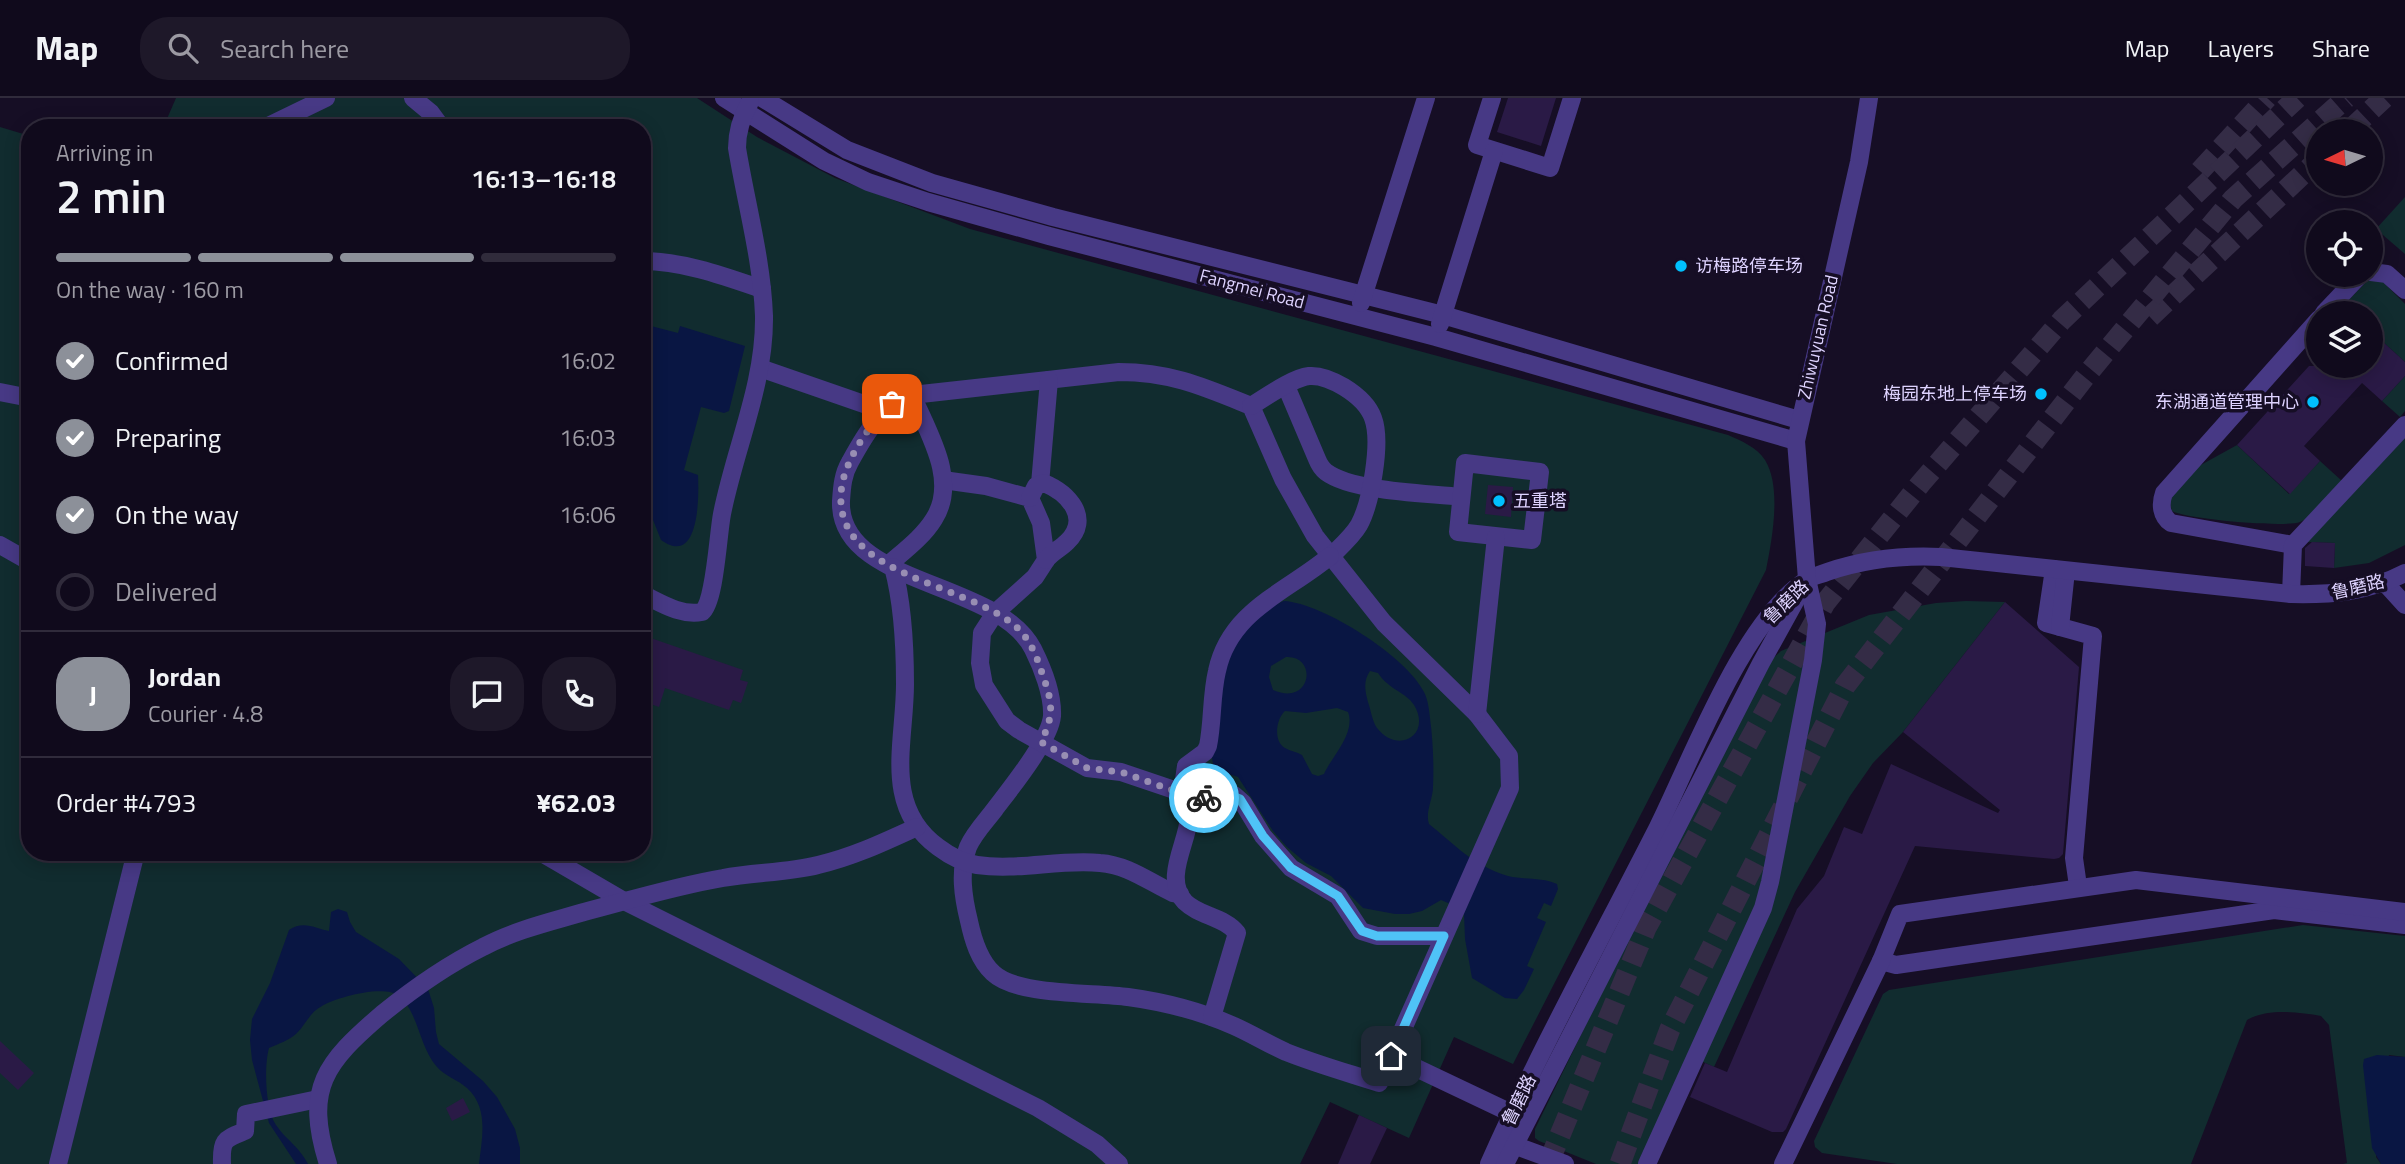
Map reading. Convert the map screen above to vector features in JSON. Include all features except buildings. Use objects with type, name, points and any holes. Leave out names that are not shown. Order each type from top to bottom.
[{"type":"street","points":[[283,119],[326,98]]},
{"type":"street","points":[[413,98],[435,119]]},
{"type":"street","name":"Fangmei Road","points":[[724,98],[749,104],[813,154],[856,176],[968,214],[1436,337],[1796,441]]},
{"type":"street","name":"Fangmei Road","points":[[762,98],[847,150],[901,172],[973,195],[1363,294],[1799,421]]},
{"type":"street","points":[[1357,316],[1426,98]]},
{"type":"street","points":[[1492,98],[1477,145],[1550,168],[1572,98]]},
{"type":"street","name":"Zhiwuyuan Road","points":[[1647,1164],[1763,908],[1813,660],[1817,624],[1807,579],[1796,441],[1859,162],[1869,98]]},
{"type":"street","points":[[651,598],[681,612],[697,613],[706,608],[710,600],[722,515],[760,368],[764,331],[762,289],[737,148],[737,136],[749,104]]},
{"type":"street","points":[[1436,337],[1494,150]]},
{"type":"street","points":[[968,214],[973,195]]},
{"type":"street","points":[[651,261],[714,273],[762,289]]},
{"type":"street","points":[[2383,274],[2405,290]]},
{"type":"street","points":[[2335,301],[2349,287]]},
{"type":"street","points":[[2293,545],[2171,523],[2163,514],[2161,499],[2306,334]]},
{"type":"street","points":[[760,368],[884,411]]},
{"type":"street","points":[[1119,372],[1149,373],[1185,380],[1251,406],[1283,479],[1308,524],[1330,556],[1403,643],[1477,714],[1510,760],[1510,788],[1379,1083],[1286,1052],[1212,1017],[1152,1000],[1034,990],[1004,981],[985,965],[978,951],[965,906],[964,862],[974,835],[1041,742],[1052,717],[1050,700],[1028,640],[1015,626],[956,593],[873,557],[845,525],[841,506],[845,472],[884,411],[892,404],[912,395],[1119,372]]},
{"type":"street","points":[[1212,1017],[1237,933],[1228,925],[1188,904],[1180,894],[1177,882],[1178,862],[1189,819],[1185,795],[1186,766],[1205,752],[1208,746],[1216,672],[1228,639],[1244,618],[1260,604],[1304,577],[1330,556],[1357,528],[1366,508],[1376,432],[1374,419],[1367,406],[1350,391],[1319,377],[1305,376],[1251,406]]},
{"type":"street","points":[[1049,380],[1035,491],[1049,550]]},
{"type":"street","points":[[1286,386],[1322,468],[1335,477],[1370,487],[1461,497]]},
{"type":"street","points":[[0,392],[21,396]]},
{"type":"street","points":[[891,566],[935,517],[942,498],[943,480],[938,458],[912,395]]},
{"type":"street","points":[[2291,594],[2293,545],[2405,425]]},
{"type":"street","points":[[1465,463],[1540,472],[1532,540],[1458,532],[1461,497],[1465,463]]},
{"type":"street","points":[[943,480],[1035,491],[1047,484],[1065,494],[1075,510],[1073,534],[1049,550],[1035,577],[995,613],[985,627],[980,645],[984,685],[1007,721],[1087,768],[1121,772],[1201,799],[1229,793],[1240,799],[1263,836],[1291,868],[1338,896],[1362,931],[1377,936],[1444,936]]},
{"type":"street","points":[[1477,714],[1496,537]]},
{"type":"street","points":[[0,545],[21,557]]},
{"type":"street","name":"鲁磨路","points":[[1489,1164],[1507,1142],[1511,1113],[1750,643],[1775,609],[1807,579],[1846,565],[1906,555],[2291,594],[2344,593],[2385,583],[2405,573]]},
{"type":"street","points":[[891,566],[898,587],[905,663],[901,776],[906,808],[917,827],[934,845],[964,862],[998,866],[1101,863],[1123,868],[1180,894]]},
{"type":"street","points":[[2060,570],[2053,625],[2093,636],[2074,858],[2078,886]]},
{"type":"street","points":[[1505,1164],[1507,1142],[1807,579]]},
{"type":"street","points":[[2385,583],[2403,602]]},
{"type":"street","points":[[328,1164],[318,1131],[318,1099],[324,1078],[336,1059],[364,1030],[432,975],[484,946],[517,932],[624,901],[719,878],[822,864],[857,854],[917,827]]},
{"type":"street","points":[[58,1164],[134,861]]},
{"type":"street","points":[[555,861],[624,901],[1027,1102],[1097,1144],[1119,1164]]},
{"type":"street","points":[[1783,1164],[1881,961],[1900,914],[2078,886],[2136,880],[2215,890],[2405,925]]},
{"type":"street","points":[[2215,890],[2217,919]]},
{"type":"street","points":[[1881,961],[1896,965],[2274,910],[2405,912]]},
{"type":"street","points":[[1391,1056],[1511,1113]]},
{"type":"street","points":[[222,1164],[222,1147],[226,1139],[245,1132],[246,1114],[318,1099]]},
{"type":"street","points":[[1507,1142],[1565,1164]]},
{"type":"green space","points":[[176,98],[697,98],[757,137],[835,178],[970,229],[1728,435],[1758,451],[1770,471],[1774,514],[1766,570],[1513,1064],[1454,1037],[1409,1138],[1330,1102],[1300,1164],[0,1164],[0,127],[21,133],[21,861],[651,861],[651,119],[167,119]]},
{"type":"green space","points":[[2405,197],[2405,254],[2383,235],[2383,221]]},
{"type":"green space","points":[[2383,282],[2405,304],[2405,362],[2383,342],[2383,301],[2348,301],[2361,287],[2383,287]]},
{"type":"green space","points":[[2405,376],[2405,411],[2400,417],[2382,401]]},
{"type":"green space","points":[[2405,438],[2405,545],[2369,563],[2334,568],[2335,543],[2306,542]]},
{"type":"green space","points":[[2237,445],[2289,494],[2320,461],[2342,481],[2306,519],[2290,524],[2235,522],[2172,511],[2169,500],[2199,466]]},
{"type":"green space","points":[[2005,602],[1903,732],[1873,763],[1850,796],[1795,892],[1714,1067],[1688,1055],[1641,1164],[1596,1164],[1535,1138],[1535,1129],[1620,955],[1772,659],[1781,651],[1869,615],[1936,603]]},
{"type":"green space","points":[[2303,925],[2405,936],[2405,1057],[2389,1055],[2376,1157],[2381,1164],[2343,1164],[2347,1163],[2329,1025],[2321,1016],[2283,1012],[2255,1016],[2247,1020],[2191,1164],[1897,1164],[1822,1153],[1815,1147],[1814,1141],[1883,994],[1889,990]]},
{"type":"water","points":[[651,326],[678,333],[680,326],[745,346],[729,411],[724,413],[701,407],[684,470],[698,475],[697,512],[690,537],[683,544],[674,546],[661,540],[651,515]]},
{"type":"water","points":[[1284,601],[1301,604],[1341,621],[1383,648],[1415,678],[1424,692],[1429,708],[1432,735],[1433,787],[1429,824],[1485,867],[1508,876],[1557,884],[1558,889],[1551,906],[1544,903],[1537,918],[1546,922],[1527,966],[1534,969],[1517,999],[1505,998],[1472,978],[1462,909],[1441,900],[1422,911],[1409,914],[1363,908],[1331,876],[1306,863],[1287,847],[1273,831],[1238,777],[1214,769],[1212,758],[1216,720],[1228,661],[1247,628],[1261,615]],"holes":[[[1286,657],[1296,659],[1303,664],[1306,671],[1303,687],[1296,692],[1273,690],[1269,677],[1271,666]],[[1370,671],[1378,673],[1414,705],[1419,725],[1410,738],[1394,740],[1377,728],[1366,694]],[[1337,708],[1348,712],[1350,720],[1342,744],[1324,774],[1318,776],[1312,774],[1302,755],[1281,745],[1277,735],[1280,719],[1285,711],[1306,713]]]},
{"type":"water","points":[[338,909],[347,912],[356,932],[399,959],[428,989],[434,1008],[439,1044],[483,1081],[497,1097],[515,1129],[520,1148],[520,1164],[479,1164],[482,1124],[479,1105],[467,1088],[440,1070],[431,1059],[406,1003],[399,996],[383,991],[360,993],[329,1002],[314,1011],[294,1035],[269,1048],[266,1076],[272,1118],[308,1164],[296,1164],[269,1123],[252,1060],[252,1019],[270,983],[289,930],[304,925],[329,931],[331,912]]},
{"type":"water","points":[[2377,1055],[2405,1057],[2405,1164],[2381,1164],[2372,1148],[2363,1065],[2364,1059]]},
{"type":"tunnel","points":[[2200,171],[2267,98]]},
{"type":"tunnel","points":[[1548,1164],[1646,928],[1825,603],[1921,483],[2062,320],[2297,98]]},
{"type":"tunnel","points":[[1620,1164],[1670,1029],[1845,686],[2084,378],[2233,199],[2346,98]]},
{"type":"tunnel","points":[[2362,119],[2384,98]]},
{"type":"tunnel","points":[[2150,317],[2306,171]]},
{"type":"way so far","points":[[892,404],[872,427],[845,472],[841,506],[845,525],[851,535],[873,557],[982,605],[1015,626],[1028,640],[1050,700],[1052,717],[1041,742],[1087,768],[1121,772],[1189,796],[1204,798]]},
{"type":"place","name":"访梅路停车场","points":[[1681,266]]},
{"type":"place","name":"梅园东地上停车场","points":[[2041,394]]},
{"type":"place","name":"东湖通道管理中心","points":[[2313,402]]},
{"type":"place","name":"五重塔","points":[[1499,501]]},
{"type":"route","points":[[1204,798],[1229,793],[1240,799],[1276,852],[1297,873],[1338,896],[1362,931],[1377,936],[1444,936],[1391,1056]]}]
